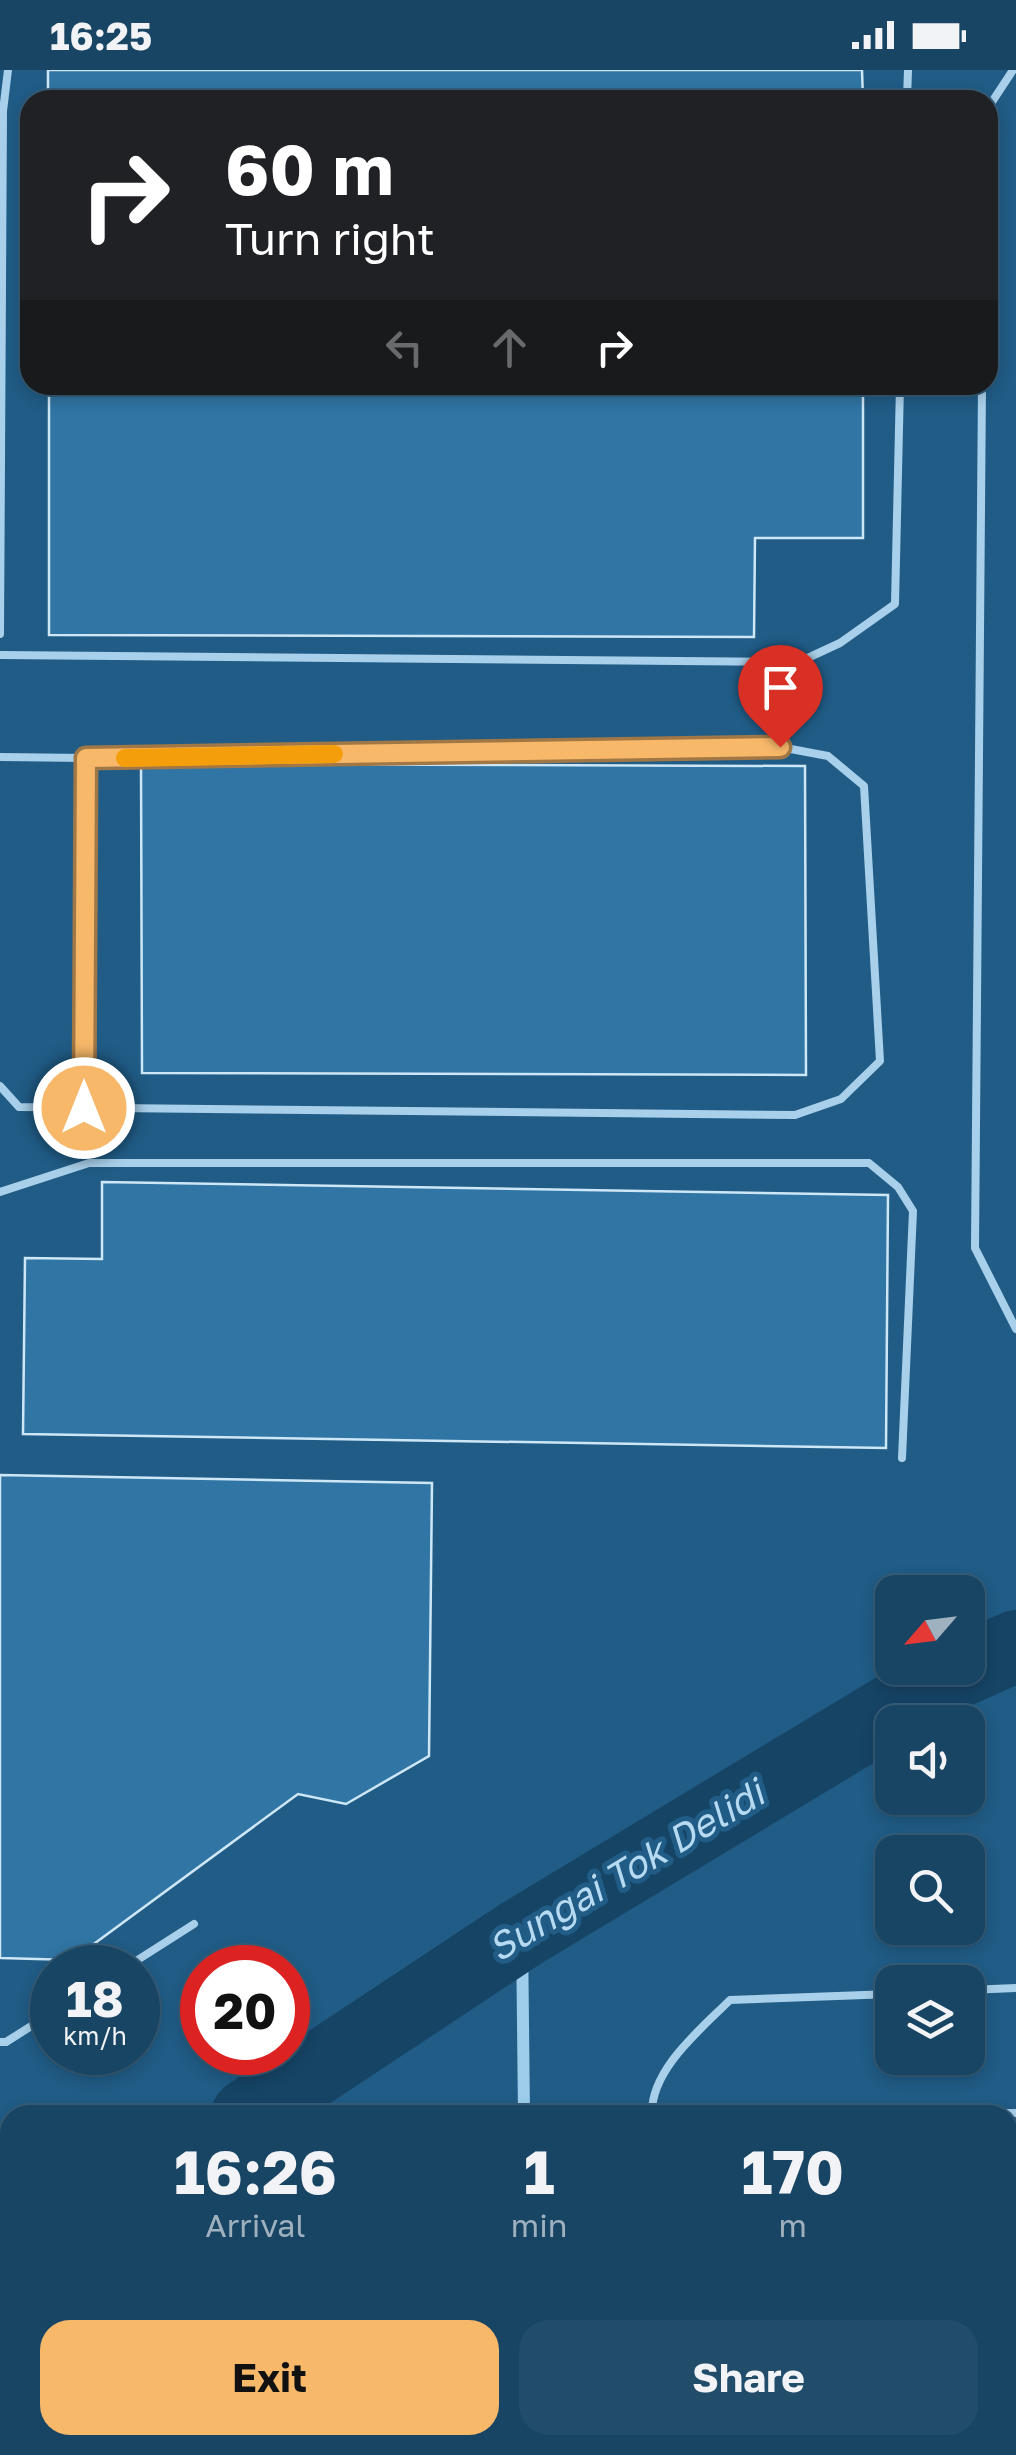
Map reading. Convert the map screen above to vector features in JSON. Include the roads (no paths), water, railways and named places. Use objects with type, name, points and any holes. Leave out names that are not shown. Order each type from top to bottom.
[{"type":"lane","points":[[0,634],[3,112],[8,70]]},
{"type":"lane","points":[[998,93],[1013,70]]},
{"type":"lane","points":[[0,654],[799,662],[840,643],[894,604],[900,395]]},
{"type":"lane","points":[[982,395],[975,1248],[1016,1328]]},
{"type":"lane","points":[[0,757],[780,747],[828,756],[864,786],[880,1062],[841,1099],[795,1114],[18,1107],[0,1086]]},
{"type":"lane","points":[[84,1108],[86,758]]},
{"type":"lane","points":[[0,1192],[89,1164],[869,1163],[898,1187],[913,1212],[902,1458]]},
{"type":"lane","points":[[160,1946],[194,1924]]},
{"type":"lane","points":[[985,1989],[1016,1988]]},
{"type":"lane","points":[[651,2105],[651,2096],[685,2045],[730,2000],[875,1995]]},
{"type":"lane","points":[[0,2042],[30,2027]]},
{"type":"waterway","name":"Sungai Tok Delidi","points":[[262,2105],[522,1933],[945,1678],[1016,1646]]},
{"type":"waterway","points":[[522,1933],[524,2105]]}]
